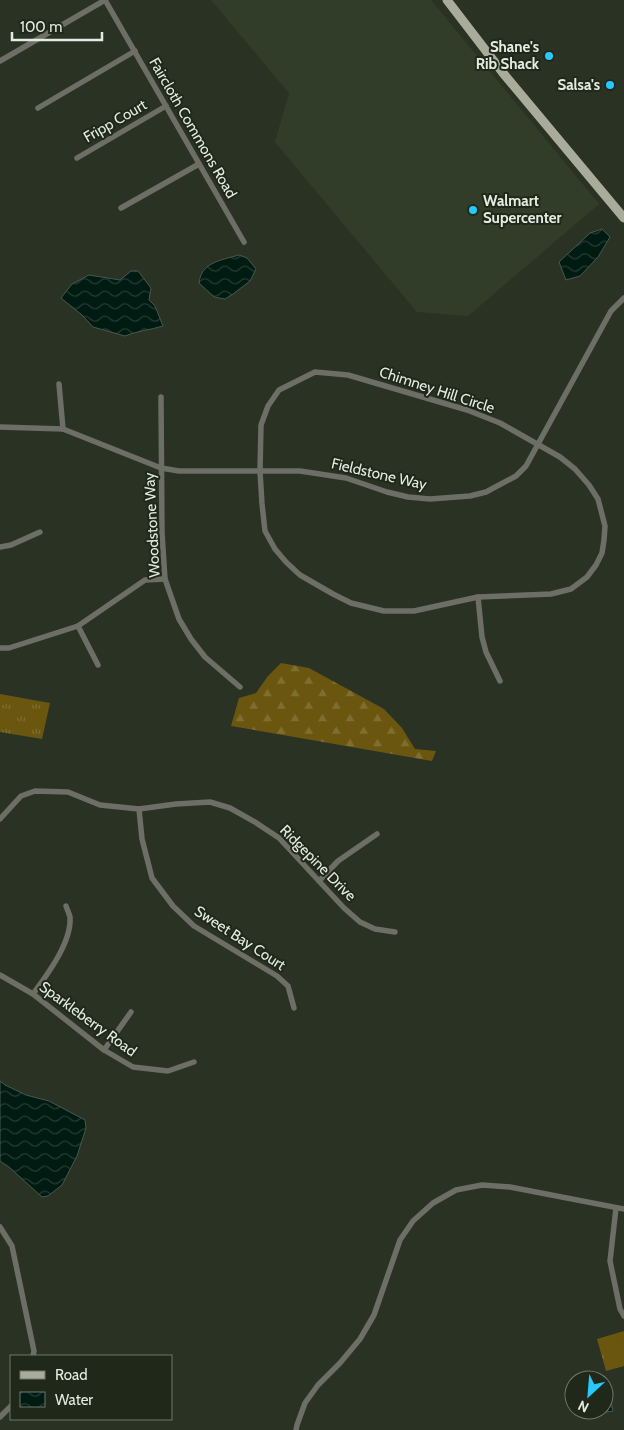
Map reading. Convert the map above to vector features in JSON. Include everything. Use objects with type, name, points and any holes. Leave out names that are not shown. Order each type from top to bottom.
[{"type":"main road","points":[[447,0],[503,73],[624,218]]},
{"type":"street","name":"Faircloth Commons Road","points":[[105,0],[244,242]]},
{"type":"street","points":[[0,61],[105,0]]},
{"type":"street","points":[[38,108],[135,51]]},
{"type":"street","name":"Fripp Court","points":[[77,158],[166,106]]},
{"type":"street","points":[[121,208],[199,164]]},
{"type":"street","name":"Fieldstone Way","points":[[0,427],[63,429],[162,468],[179,471],[300,471],[346,478],[408,497],[430,499],[470,496],[486,492],[516,476],[526,466],[611,311],[624,298]]},
{"type":"street","name":"Chimney Hill Circle","points":[[315,372],[348,375],[467,410],[500,423],[560,457],[575,469],[598,499],[605,526],[602,553],[596,566],[587,577],[571,589],[551,594],[478,597],[414,612],[384,611],[352,603],[315,584],[286,562],[275,549],[265,531],[260,471],[261,425],[268,406],[280,390],[315,372]]},
{"type":"street","points":[[59,384],[63,429]]},
{"type":"street","name":"Woodstone Way","points":[[161,397],[162,533],[165,579],[179,619],[191,639],[205,657],[240,687]]},
{"type":"street","points":[[0,546],[11,544],[40,532]]},
{"type":"street","points":[[0,648],[9,648],[78,626],[145,580],[165,579]]},
{"type":"street","points":[[478,597],[482,636],[486,652],[500,681]]},
{"type":"street","points":[[78,626],[98,665]]},
{"type":"street","name":"Ridgepine Drive","points":[[0,819],[21,796],[35,791],[68,792],[100,805],[139,809],[210,802],[230,808],[279,838],[344,908],[360,922],[375,929],[395,932]]},
{"type":"street","name":"Sweet Bay Court","points":[[139,809],[142,839],[152,878],[173,906],[194,926],[277,976],[288,986],[294,1008]]},
{"type":"street","points":[[319,881],[338,861],[377,834]]},
{"type":"street","points":[[33,994],[54,965],[67,935],[70,917],[66,906]]},
{"type":"street","name":"Sparkleberry Road","points":[[0,975],[33,994],[104,1050],[133,1067],[168,1071],[194,1062]]},
{"type":"street","points":[[104,1050],[131,1012]]},
{"type":"street","points":[[296,1430],[296,1425],[305,1403],[318,1385],[360,1339],[374,1315],[400,1240],[413,1221],[433,1203],[456,1190],[482,1184],[510,1187],[624,1209]]},
{"type":"street","points":[[616,1208],[610,1261],[620,1309],[624,1316]]},
{"type":"street","points":[[0,1227],[12,1246],[34,1351],[33,1355]]},
{"type":"street","points":[[0,1417],[10,1407]]},
{"type":"shaded area","points":[[211,0],[431,0],[599,204],[468,316],[417,312],[275,142],[289,93]]},
{"type":"green space","points":[[281,663],[309,668],[384,709],[402,728],[415,749],[436,751],[432,761],[231,726],[239,698],[256,693],[268,676]]},
{"type":"green space","points":[[0,694],[50,703],[42,739],[0,732]]},
{"type":"green space","points":[[624,1331],[624,1366],[606,1370],[597,1339]]},
{"type":"green space","points":[[624,1338],[624,1360],[621,1361],[616,1341]]},
{"type":"green space","points":[[611,1342],[616,1363],[606,1365],[601,1345]]},
{"type":"water","points":[[602,229],[610,237],[598,257],[580,276],[566,280],[559,262],[590,233]]},
{"type":"water","points":[[239,255],[247,258],[256,269],[250,281],[225,299],[214,297],[199,283],[204,270],[213,263]]},
{"type":"water","points":[[131,271],[138,271],[151,288],[149,300],[155,306],[163,326],[125,336],[93,327],[82,315],[61,298],[72,284],[89,275],[120,280]]},
{"type":"water","points":[[0,1081],[26,1095],[49,1101],[85,1120],[86,1128],[77,1156],[62,1185],[48,1196],[42,1197],[0,1161]]},
{"type":"place","name":"Shane's Rib Shack","points":[[549,56]]},
{"type":"place","name":"Salsa's","points":[[610,85]]},
{"type":"place","name":"Walmart Supercenter","points":[[473,210]]}]
